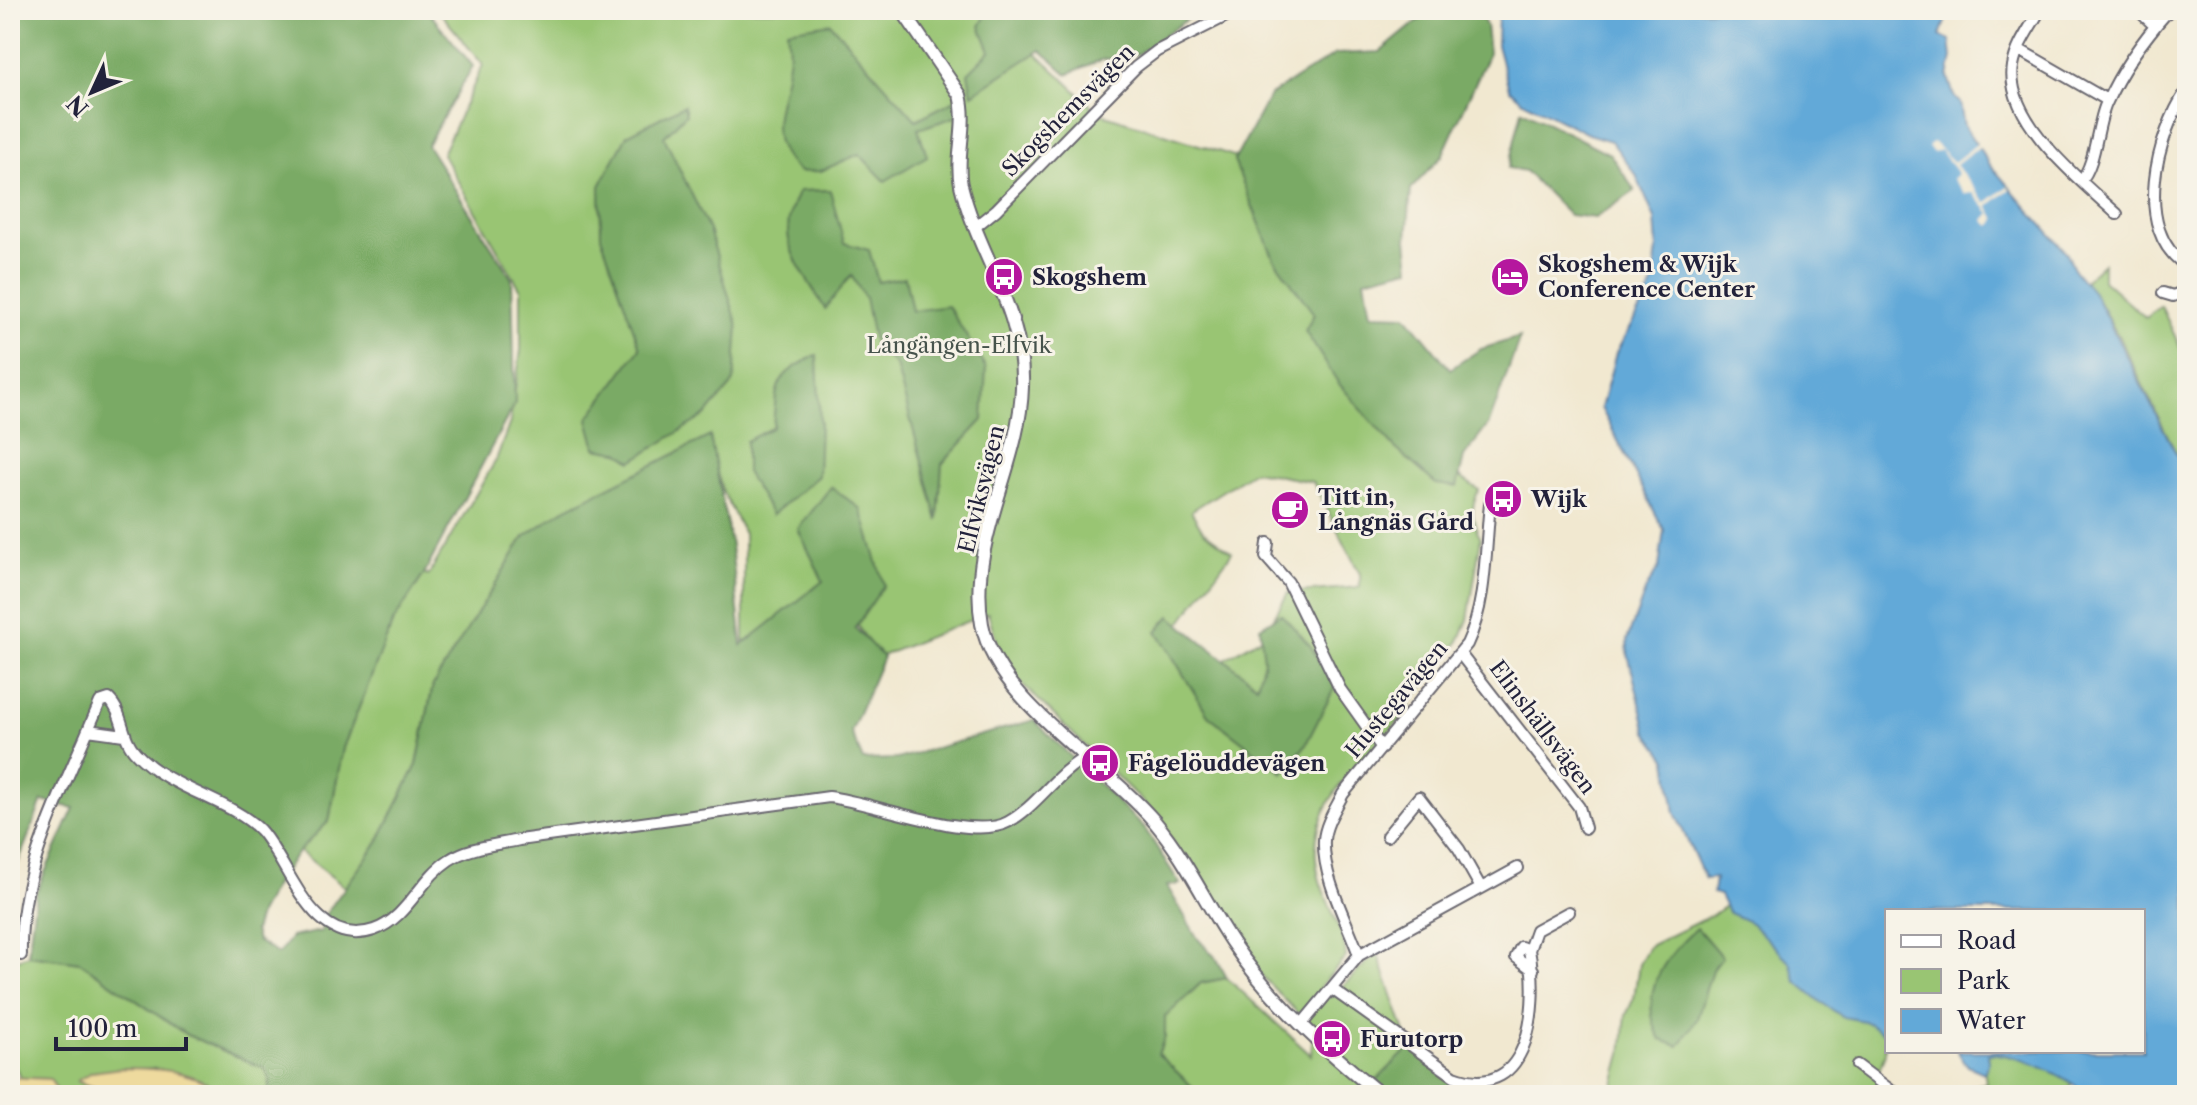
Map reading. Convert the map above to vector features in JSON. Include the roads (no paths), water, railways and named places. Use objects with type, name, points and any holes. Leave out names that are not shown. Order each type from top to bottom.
[{"type":"street","name":"Elfviksvägen","points":[[902,10],[960,95],[964,108],[960,179],[1014,323],[1022,373],[1019,420],[987,538],[982,621],[992,656],[1004,676],[1155,822],[1246,962],[1274,997],[1381,1095]]},
{"type":"street","name":"Skogshemsvägen","points":[[976,226],[996,210],[1136,67],[1157,51],[1238,10]]},
{"type":"street","points":[[2138,10],[2155,26]]},
{"type":"street","points":[[2081,180],[2088,174],[2097,126],[2107,100],[2155,26],[2169,10]]},
{"type":"street","points":[[2037,15],[2018,49],[2013,83],[2023,111],[2044,142],[2117,214]]},
{"type":"street","points":[[2018,49],[2107,100]]},
{"type":"street","points":[[2187,90],[2160,150],[2154,197],[2156,218],[2166,241],[2178,261],[2187,266]]},
{"type":"street","points":[[2163,293],[2173,296],[2187,290]]},
{"type":"street","name":"Hustegavägen","points":[[1359,955],[1327,868],[1324,840],[1343,794],[1461,655],[1474,629],[1490,504]]},
{"type":"street","points":[[1268,543],[1266,557],[1288,582],[1340,689],[1382,748]]},
{"type":"street","name":"Elinshällsvägen","points":[[1461,655],[1579,807],[1585,828]]},
{"type":"street","points":[[21,955],[25,895],[36,855],[100,702],[109,699],[119,713],[124,735],[135,753],[173,783],[255,825],[275,848],[286,876],[303,900],[333,927],[356,932],[370,932],[388,924],[448,860],[469,851],[541,836],[829,797],[857,800],[948,824],[994,827],[1011,820],[1069,767],[1088,756]]},
{"type":"street","points":[[88,730],[124,735]]},
{"type":"street","points":[[1387,836],[1419,797],[1459,849],[1481,888]]},
{"type":"street","points":[[1302,1024],[1359,955],[1518,868]]},
{"type":"street","points":[[1332,989],[1454,1076],[1472,1086],[1488,1088],[1511,1073],[1527,1044],[1532,1026],[1533,970],[1529,950],[1536,930],[1569,912]]},
{"type":"street","points":[[1857,1065],[1897,1095]]},
{"type":"water","points":[[1485,10],[1949,10],[1940,36],[1950,40],[1952,58],[1948,77],[1954,96],[1960,103],[1964,126],[1991,166],[2067,253],[2074,270],[2095,295],[2187,475],[2187,1095],[2085,1095],[2054,1073],[2025,1061],[1988,1054],[1989,1062],[1984,1073],[1968,1066],[1958,1053],[2145,1053],[2145,909],[1885,909],[1885,1036],[1864,1021],[1843,1017],[1821,1002],[1796,981],[1790,962],[1751,923],[1728,912],[1720,895],[1713,893],[1715,878],[1705,879],[1675,813],[1667,760],[1647,732],[1628,654],[1627,640],[1646,589],[1659,567],[1664,530],[1601,408],[1616,353],[1653,285],[1657,248],[1655,219],[1636,175],[1611,141],[1588,134],[1523,101],[1509,89],[1497,45],[1498,15],[1490,16]]},
{"type":"place","name":"Skogshem","points":[[1004,277]]},
{"type":"place","name":"Skogshem & Wijk Conference Center","points":[[1510,277]]},
{"type":"place","name":"Wijk","points":[[1503,499]]},
{"type":"place","name":"Titt in, Långnäs Gård","points":[[1290,510]]},
{"type":"place","name":"Fågelöuddevägen","points":[[1100,763]]},
{"type":"place","name":"Furutorp","points":[[1332,1039]]},
{"type":"park label","name":"Långängen-Elfvik","points":[[959,345]]}]
